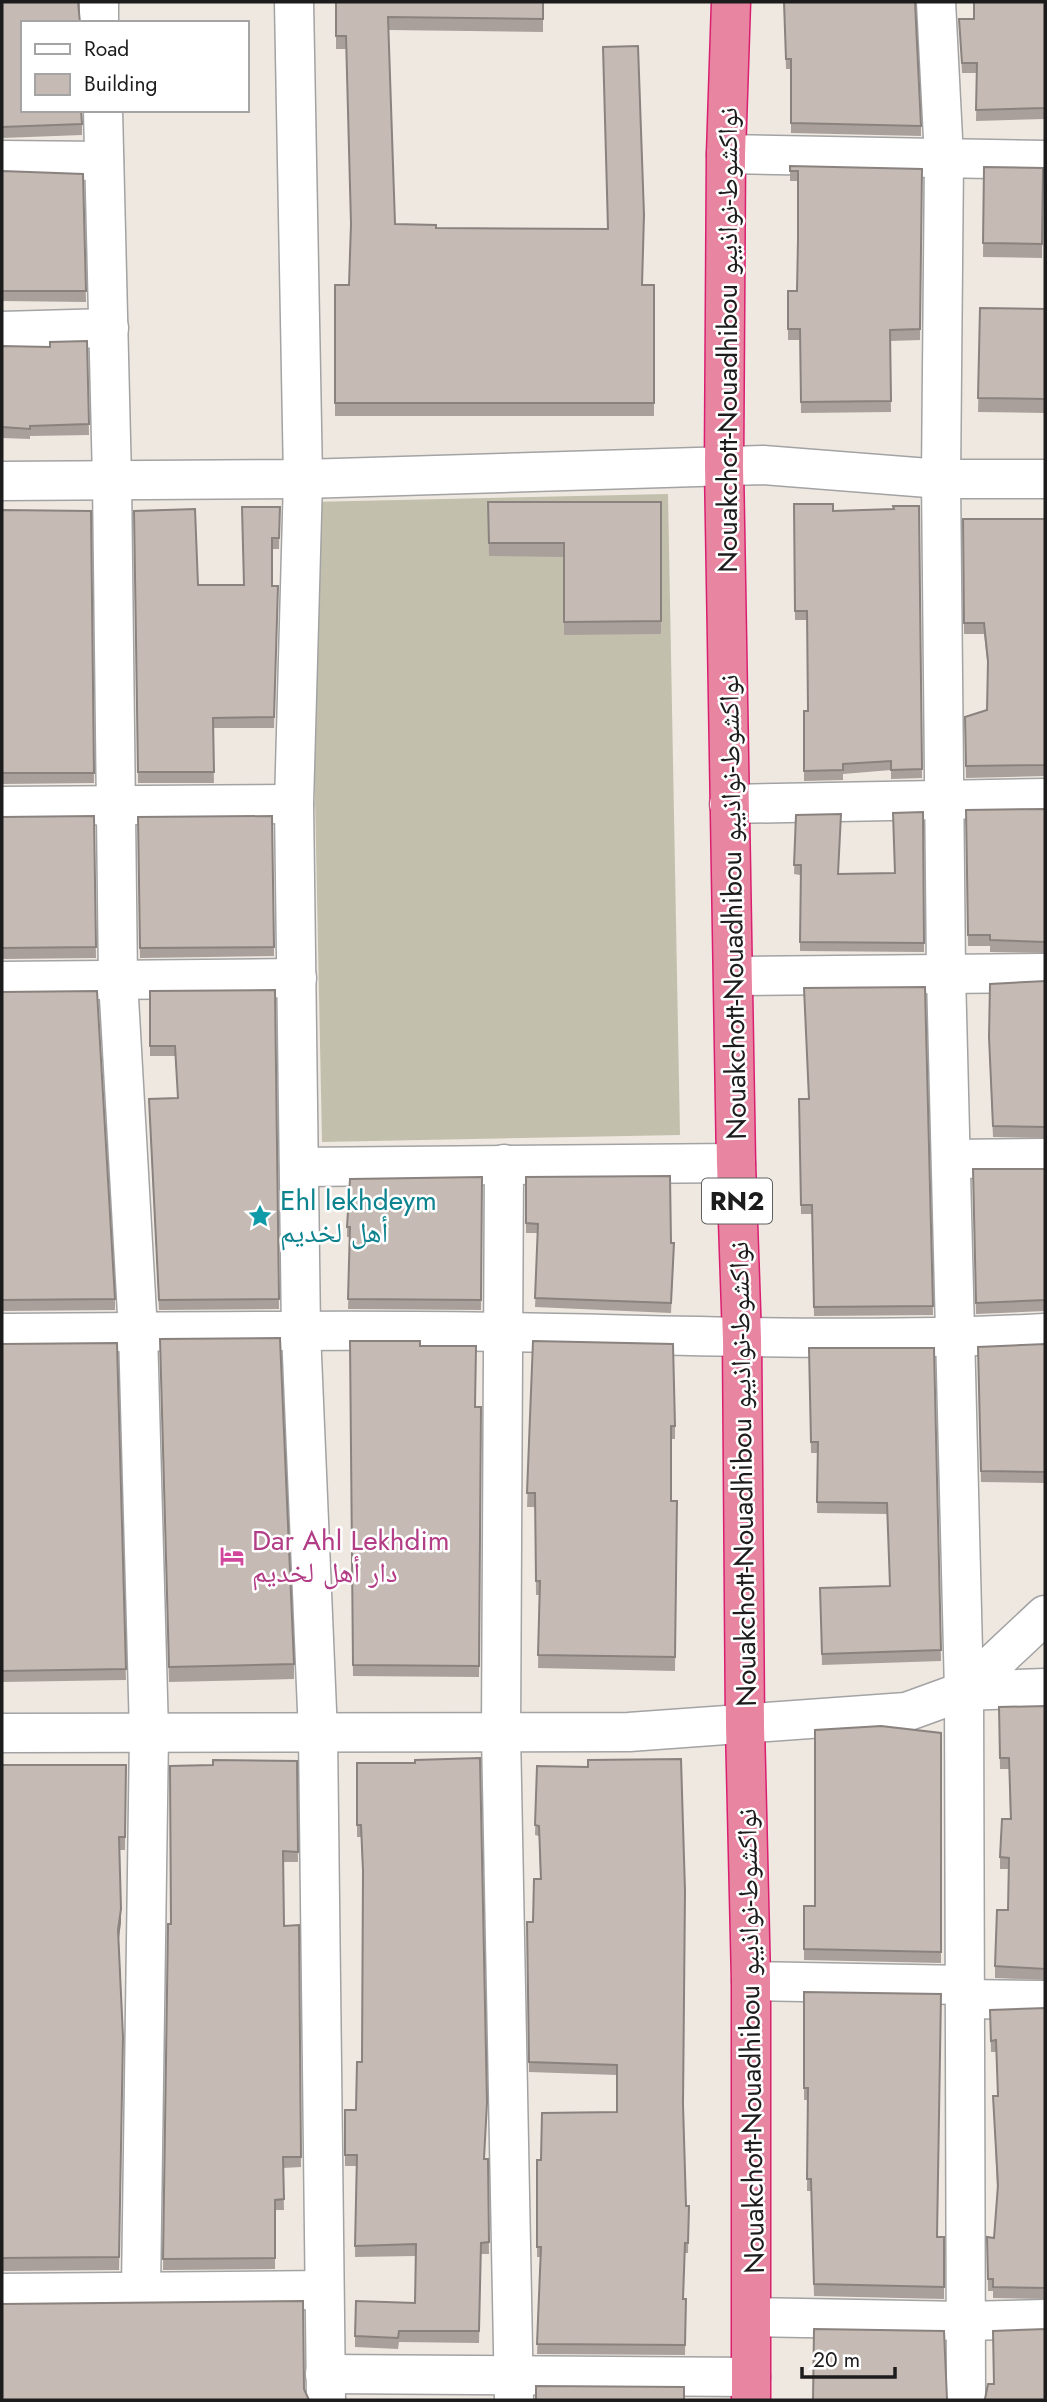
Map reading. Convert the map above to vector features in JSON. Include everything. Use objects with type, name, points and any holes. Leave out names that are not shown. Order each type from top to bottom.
[{"type":"highway","name":"Nouakchott-Nouadhibou نواكشوط-نواذيبو","points":[[731,2],[726,154],[724,466],[729,804],[735,976],[736,1163],[742,1339],[745,1726],[751,1980],[751,2389]]},
{"type":"street","points":[[99,2],[99,21]]},
{"type":"street","points":[[294,2],[303,479],[294,804],[301,1332],[318,1734],[326,2387],[751,2389]]},
{"type":"street","points":[[936,2],[944,158],[940,479],[943,801],[964,1691],[966,2400]]},
{"type":"street","points":[[103,112],[112,480],[118,979],[138,1332],[149,1733],[141,2290]]},
{"type":"street","points":[[726,154],[1045,160]]},
{"type":"street","points":[[2,160],[104,161]]},
{"type":"street","points":[[2,331],[109,328]]},
{"type":"street","points":[[2,481],[303,479],[763,465],[940,479],[1045,479]]},
{"type":"street","points":[[729,804],[1045,798]]},
{"type":"street","points":[[2,806],[294,804]]},
{"type":"street","points":[[735,976],[1045,973]]},
{"type":"street","points":[[2,981],[297,978]]},
{"type":"street","points":[[952,1159],[1045,1158]]},
{"type":"street","points":[[299,1167],[736,1163]]},
{"type":"street","points":[[504,1164],[501,1733],[514,2388]]},
{"type":"street","points":[[2,1334],[503,1332],[742,1339],[957,1338],[1045,1333]]},
{"type":"street","points":[[964,1691],[1045,1615]]},
{"type":"street","points":[[2,1733],[629,1732],[745,1726],[762,1722],[906,1712],[964,1691],[1045,1688]]},
{"type":"street","points":[[751,1980],[965,1992],[1045,2000]]},
{"type":"street","points":[[2,2293],[324,2290]]},
{"type":"street","points":[[752,2316],[964,2321],[1045,2319]]},
{"type":"shaded area","points":[[668,494],[680,1135],[322,1142],[309,502]]},
{"type":"building","points":[[2,2],[78,2],[80,21],[21,21],[21,112],[81,112],[82,124],[2,127]]},
{"type":"building","points":[[336,2],[543,2],[543,19],[388,17],[395,224],[436,225],[436,228],[608,229],[603,47],[638,46],[644,215],[642,285],[654,285],[654,403],[335,403],[335,285],[349,285],[351,224],[346,36],[336,36]]},
{"type":"building","points":[[784,2],[915,2],[921,126],[791,123],[791,59],[786,59]]},
{"type":"building","points":[[974,2],[1045,2],[1045,108],[976,110],[977,63],[962,63],[959,19],[974,19]]},
{"type":"building","points":[[790,166],[922,169],[920,329],[890,330],[891,401],[801,402],[800,329],[788,329],[788,291],[797,291],[798,240],[798,171],[790,171]]},
{"type":"building","points":[[984,167],[1043,168],[1042,244],[983,243]]},
{"type":"building","points":[[2,171],[83,174],[86,291],[2,291]]},
{"type":"building","points":[[980,308],[1045,309],[1045,399],[978,398]]},
{"type":"building","points":[[87,341],[89,424],[30,426],[30,429],[2,427],[2,346],[50,347],[50,342]]},
{"type":"building","points":[[488,502],[661,502],[661,621],[564,622],[564,543],[489,543]]},
{"type":"building","points":[[794,504],[833,504],[833,511],[919,506],[922,769],[891,770],[891,761],[843,764],[843,770],[804,771],[804,711],[808,711],[807,611],[795,611]]},
{"type":"building","points":[[242,507],[280,507],[279,538],[272,538],[272,586],[278,586],[274,717],[213,718],[214,772],[138,772],[134,511],[195,509],[198,585],[244,585]]},
{"type":"building","points":[[2,510],[91,511],[94,773],[2,773]]},
{"type":"building","points":[[963,519],[1045,519],[1045,765],[966,766],[965,717],[987,710],[988,661],[984,623],[964,623]]},
{"type":"building","points":[[1045,809],[1045,942],[990,940],[990,935],[968,935],[966,810]]},
{"type":"building","points":[[923,812],[924,943],[800,942],[801,865],[794,865],[796,815],[841,814],[838,874],[895,873],[893,813]]},
{"type":"building","points":[[94,816],[96,947],[2,948],[2,817]]},
{"type":"building","points":[[272,816],[274,947],[140,948],[138,817]]},
{"type":"building","points":[[1045,981],[1045,1127],[993,1126],[989,1037],[990,984]]},
{"type":"building","points":[[925,987],[933,1306],[814,1307],[812,1205],[801,1205],[799,1099],[809,1099],[804,988]]},
{"type":"building","points":[[275,990],[279,1299],[159,1300],[149,1099],[178,1098],[175,1046],[150,1046],[150,991]]},
{"type":"building","points":[[97,991],[115,1299],[2,1300],[2,992]]},
{"type":"building","points":[[973,1169],[1045,1169],[1045,1300],[976,1303]]},
{"type":"building","points":[[670,1176],[671,1243],[674,1243],[671,1303],[535,1298],[538,1224],[526,1223],[526,1177]]},
{"type":"building","points":[[482,1177],[481,1300],[348,1299],[350,1227],[347,1227],[350,1179]]},
{"type":"building","points":[[280,1338],[294,1664],[169,1667],[160,1339]]},
{"type":"building","points":[[350,1341],[420,1341],[420,1346],[476,1346],[475,1407],[481,1407],[479,1666],[353,1665]]},
{"type":"building","points":[[533,1341],[673,1344],[675,1426],[671,1426],[671,1501],[677,1501],[675,1657],[538,1655],[540,1581],[536,1581],[535,1493],[527,1493]]},
{"type":"building","points":[[117,1343],[126,1669],[2,1671],[2,1344]]},
{"type":"building","points":[[1045,1344],[1045,1472],[981,1471],[978,1347]]},
{"type":"building","points":[[809,1348],[934,1348],[941,1650],[822,1654],[820,1588],[890,1586],[887,1503],[817,1502],[818,1442],[811,1442]]},
{"type":"building","points":[[1045,1706],[1045,1969],[995,1966],[997,1910],[1008,1910],[1009,1858],[1000,1857],[1002,1819],[1011,1819],[1009,1758],[1000,1758],[999,1707]]},
{"type":"building","points":[[881,1726],[941,1733],[941,1952],[804,1949],[804,1906],[815,1906],[815,1730]]},
{"type":"building","points":[[480,1758],[487,2102],[484,2159],[488,2159],[489,2242],[481,2243],[479,2331],[399,2331],[398,2338],[355,2336],[356,2301],[415,2303],[416,2244],[355,2246],[357,2155],[345,2155],[345,2110],[356,2110],[357,2062],[362,2062],[363,1871],[361,1825],[357,1825],[357,1763],[415,1763],[415,1760]]},
{"type":"building","points":[[681,1759],[685,1891],[683,2104],[686,2206],[689,2206],[683,2299],[686,2299],[685,2345],[537,2344],[541,2247],[537,2247],[537,2160],[541,2160],[542,2113],[617,2112],[617,2065],[529,2062],[527,1922],[533,1922],[534,1879],[541,1879],[539,1826],[535,1825],[537,1766],[588,1767],[588,1760]]},
{"type":"building","points":[[213,1760],[297,1761],[298,1852],[283,1851],[284,1926],[299,1925],[301,2157],[283,2157],[284,2199],[275,2200],[275,2258],[163,2259],[168,1924],[171,1924],[170,1766],[213,1765]]},
{"type":"building","points":[[2,1765],[126,1765],[125,1837],[119,1837],[121,1909],[118,1930],[123,2037],[119,2257],[2,2258]]},
{"type":"building","points":[[804,1992],[941,1994],[937,2237],[944,2237],[944,2287],[814,2284],[811,2179],[807,2179],[808,2088],[804,2088]]},
{"type":"building","points":[[1045,2008],[1045,2288],[993,2287],[993,2279],[988,2279],[987,2237],[994,2238],[998,2185],[993,2096],[998,2096],[996,2040],[991,2041],[990,2010]]},
{"type":"building","points":[[303,2301],[304,2389],[309,2400],[2,2400],[2,2304]]},
{"type":"building","points":[[814,2329],[944,2331],[948,2400],[813,2400]]},
{"type":"building","points":[[1045,2329],[1045,2400],[984,2400],[988,2384],[994,2384],[993,2331]]},
{"type":"building","points":[[536,2386],[684,2387],[684,2400],[536,2400]]},
{"type":"place","name":"Ehl lekhdeym أهل لخديم","points":[[260,1216]]},
{"type":"place","name":"Dar Ahl Lekhdim دار أهل لخديم","points":[[232,1556]]}]
